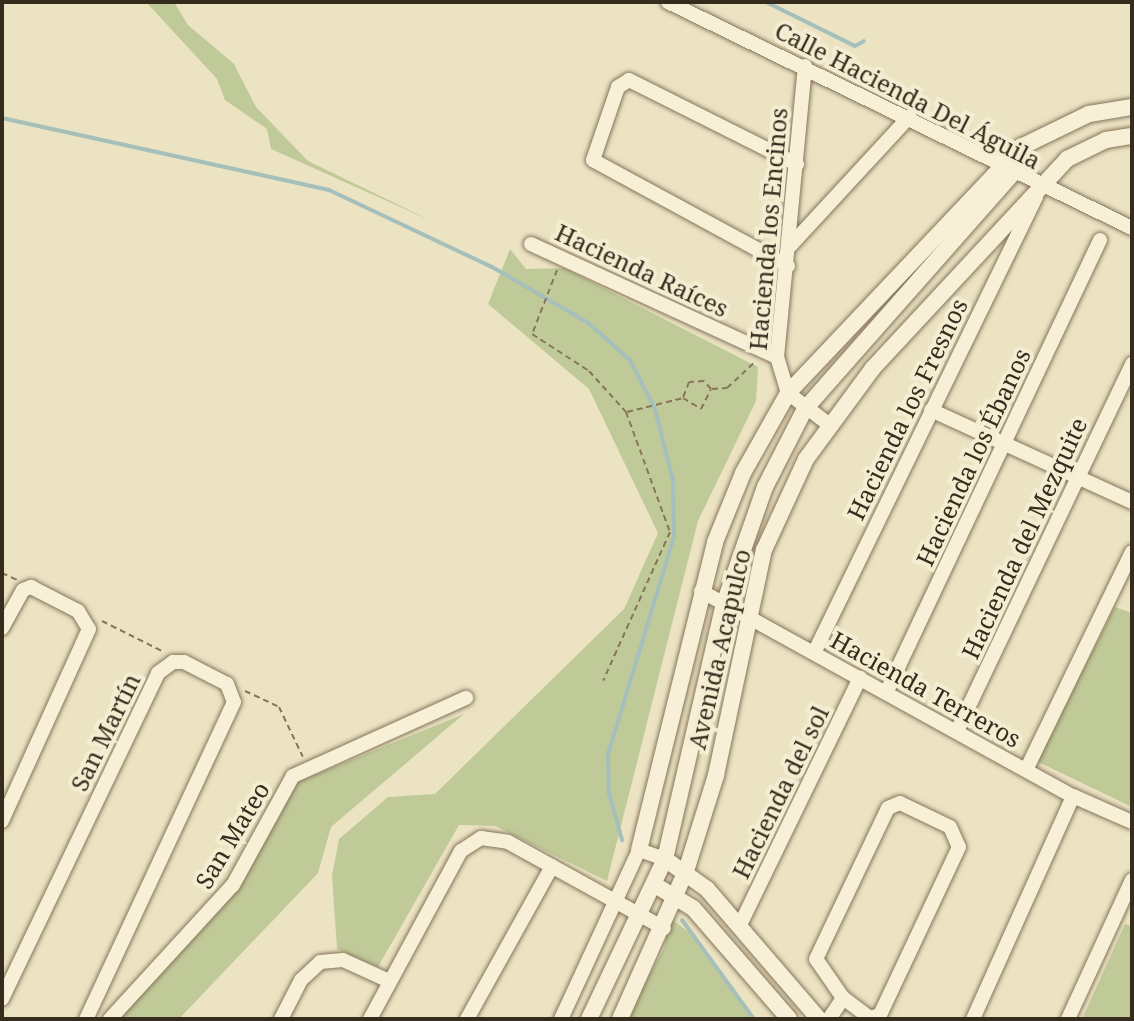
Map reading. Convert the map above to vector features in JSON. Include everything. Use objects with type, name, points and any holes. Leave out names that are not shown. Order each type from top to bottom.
[{"type":"street","name":"Calle Hacienda Del Águila","points":[[668,2],[909,117],[998,167],[1016,170],[1041,186],[1132,228]]},
{"type":"street","name":"Hacienda los Encinos","points":[[805,66],[777,357],[788,393],[827,423]]},
{"type":"street","points":[[788,266],[593,160],[618,87],[629,80],[797,164]]},
{"type":"street","name":"Avenida Acapulco","points":[[639,850],[701,591],[731,500],[788,393],[998,167],[1060,124],[1132,107]]},
{"type":"street","points":[[790,246],[909,117]]},
{"type":"street","name":"Avenida Acapulco","points":[[620,1019],[664,928],[686,871],[716,775],[746,617],[781,508],[827,423],[1041,186],[1084,148],[1132,136]]},
{"type":"street","name":"Avenida Acapulco","points":[[589,1019],[643,915],[665,859],[724,604],[765,487],[805,409],[1016,170]]},
{"type":"street","name":"Hacienda los Fresnos","points":[[814,653],[1041,186]]},
{"type":"street","name":"Hacienda los Ébanos","points":[[886,693],[1100,240]]},
{"type":"street","name":"Hacienda Raíces","points":[[531,244],[777,357]]},
{"type":"street","name":"Hacienda del Mezquite","points":[[957,731],[1132,364]]},
{"type":"street","points":[[931,410],[1076,480],[1132,502]]},
{"type":"street","points":[[1026,770],[1125,586],[1132,552]]},
{"type":"street","points":[[2,628],[23,590],[31,587],[87,618],[86,643],[2,821]]},
{"type":"street","name":"Hacienda Terreros","points":[[701,591],[1073,796],[1132,822]]},
{"type":"street","name":"San Martín","points":[[2,999],[158,673],[173,662],[227,684],[233,692]]},
{"type":"street","name":"Hacienda del sol","points":[[740,925],[860,678]]},
{"type":"street","points":[[86,1019],[229,715],[233,692]]},
{"type":"street","name":"San Mateo","points":[[110,1019],[233,885],[274,805],[307,766],[466,698]]},
{"type":"street","points":[[973,1019],[1073,796]]},
{"type":"street","points":[[908,804],[950,827],[959,847],[880,1015],[865,1017],[843,998],[817,955],[888,808],[908,804]]},
{"type":"street","points":[[370,1019],[461,851],[481,838],[508,842],[664,928]]},
{"type":"street","points":[[561,1019],[619,904],[639,850],[686,871],[740,925],[819,1019]]},
{"type":"street","points":[[467,1019],[552,866]]},
{"type":"street","points":[[630,876],[677,896],[789,1019]]},
{"type":"street","points":[[1068,1019],[1127,909],[1132,880]]},
{"type":"street","points":[[281,1019],[310,968],[343,960],[389,981]]},
{"type":"street","points":[[829,1019],[843,998]]},
{"type":"path","points":[[563,258],[539,305],[532,334],[589,371],[626,412],[670,532],[603,681]]},
{"type":"path","points":[[626,412],[683,398],[701,409],[711,389],[742,377],[763,350]]},
{"type":"path","points":[[683,398],[689,382],[704,381],[711,389]]},
{"type":"path","points":[[87,618],[162,650],[173,662]]},
{"type":"path","points":[[233,692],[246,691],[279,707],[307,766]]},
{"type":"green space","points":[[146,2],[174,2],[188,25],[234,64],[256,107],[308,161],[434,222],[271,149],[267,129],[225,100],[217,79]]},
{"type":"green space","points":[[510,249],[526,269],[564,268],[758,367],[756,401],[698,521],[607,881],[495,826],[459,825],[378,967],[337,949],[332,876],[339,839],[388,797],[435,794],[624,609],[658,533],[589,389],[488,304]]},
{"type":"green space","points":[[1115,607],[1132,613],[1132,807],[1036,761]]},
{"type":"green space","points":[[464,714],[331,827],[318,873],[179,1019],[115,1019],[237,887],[290,785]]},
{"type":"green space","points":[[670,918],[694,936],[754,1019],[626,1019],[664,948]]},
{"type":"green space","points":[[1125,924],[1132,926],[1132,1019],[1082,1019]]},
{"type":"waterway","points":[[766,2],[855,46],[864,41]]},
{"type":"waterway","points":[[2,118],[329,190],[492,267],[587,322],[630,360],[655,409],[673,480],[674,537],[608,754],[609,793],[622,840]]},
{"type":"waterway","points":[[682,920],[754,1019]]}]
